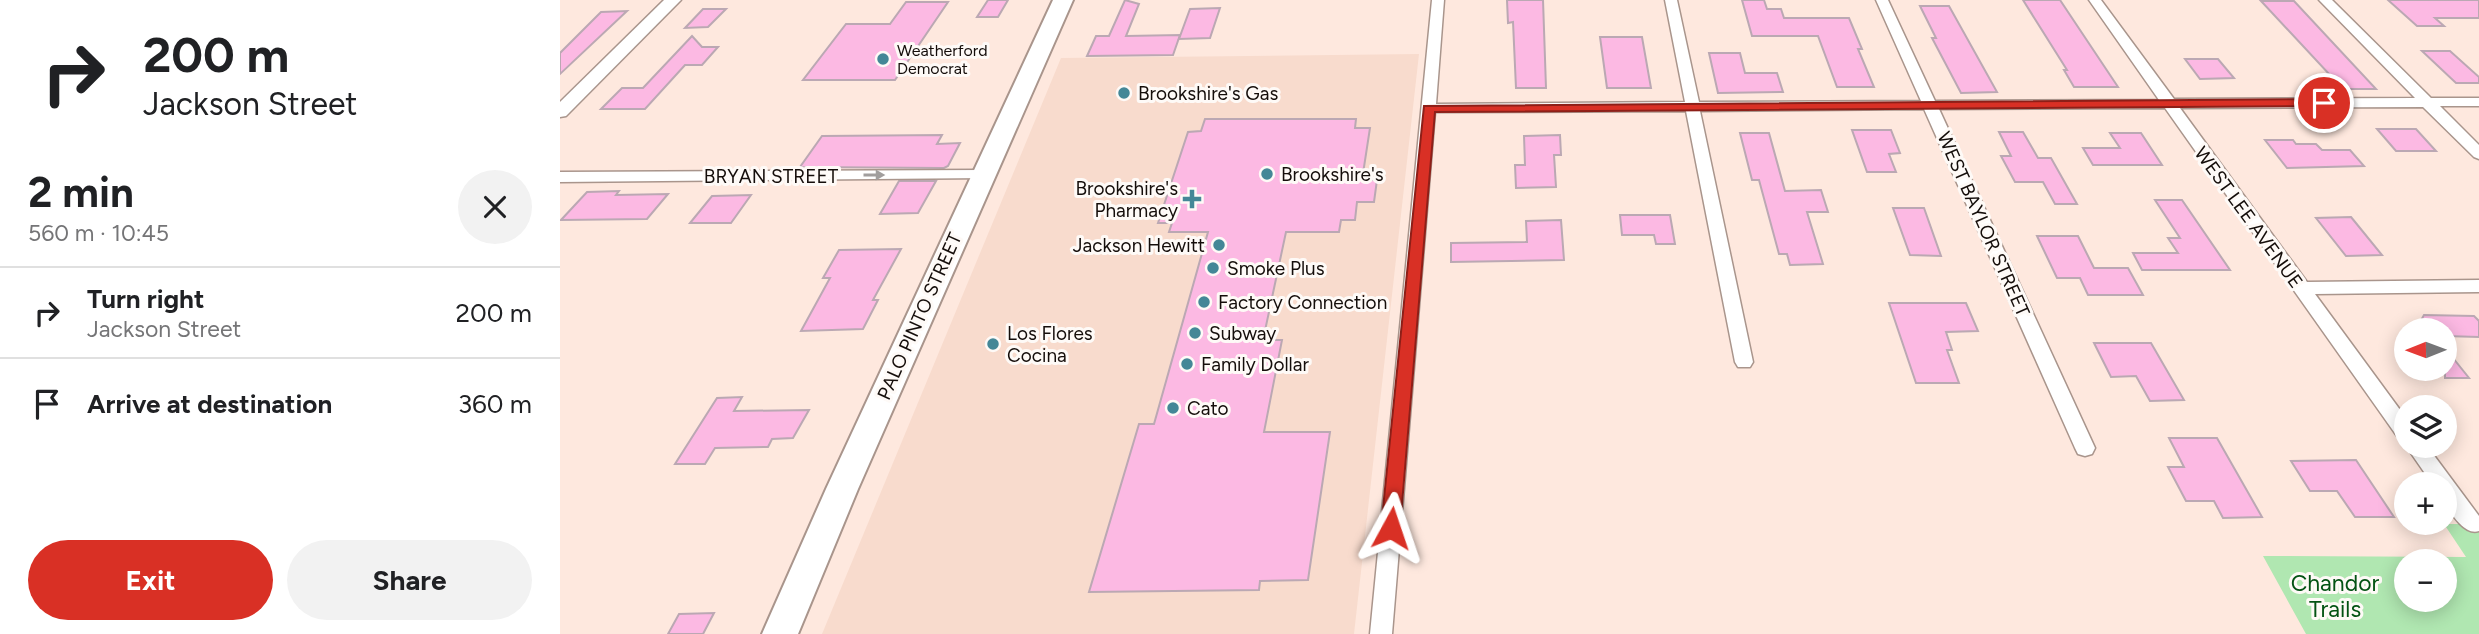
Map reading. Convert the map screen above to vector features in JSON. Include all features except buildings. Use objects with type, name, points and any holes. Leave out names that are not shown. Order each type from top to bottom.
[{"type":"main road","name":"PALO PINTO STREET","points":[[780,634],[982,175],[1063,0]]},
{"type":"street","points":[[560,112],[673,0]]},
{"type":"street","points":[[1381,634],[1438,0]]},
{"type":"street","points":[[1671,0],[1744,362]]},
{"type":"street","name":"WEST BAYLOR STREET","points":[[1882,0],[2085,447]]},
{"type":"street","name":"WEST LEE AVENUE","points":[[2095,0],[2394,417]]},
{"type":"street","points":[[2325,0],[2479,154]]},
{"type":"street","points":[[1429,108],[2479,102]]},
{"type":"street","name":"BRYAN STREET","points":[[560,177],[982,175]]},
{"type":"street","points":[[2300,288],[2479,286]]},
{"type":"street","points":[[2457,502],[2473,524]]},
{"type":"shaded area","points":[[1419,54],[1354,634],[822,634],[1061,58]]},
{"type":"green space","name":"Chandor Trails","points":[[2457,524],[2479,524],[2479,634],[2306,634],[2263,556],[2394,557],[2394,612],[2457,612],[2457,557],[2466,557],[2451,535],[2457,535]]},
{"type":"place","name":"Weatherford Democrat","points":[[883,59]]},
{"type":"place","name":"Brookshire's Gas","points":[[1124,93]]},
{"type":"place","name":"Brookshire's","points":[[1267,174]]},
{"type":"place","name":"Brookshire's Pharmacy","points":[[1192,199]]},
{"type":"place","name":"Jackson Hewitt","points":[[1219,245]]},
{"type":"place","name":"Smoke Plus","points":[[1213,268]]},
{"type":"place","name":"Factory Connection","points":[[1204,302]]},
{"type":"place","name":"Subway","points":[[1195,333]]},
{"type":"place","name":"Los Flores Cocina","points":[[993,344]]},
{"type":"place","name":"Family Dollar","points":[[1187,364]]},
{"type":"place","name":"Cato","points":[[1173,408]]},
{"type":"route","points":[[1391,528],[1429,108],[2324,103]]}]
